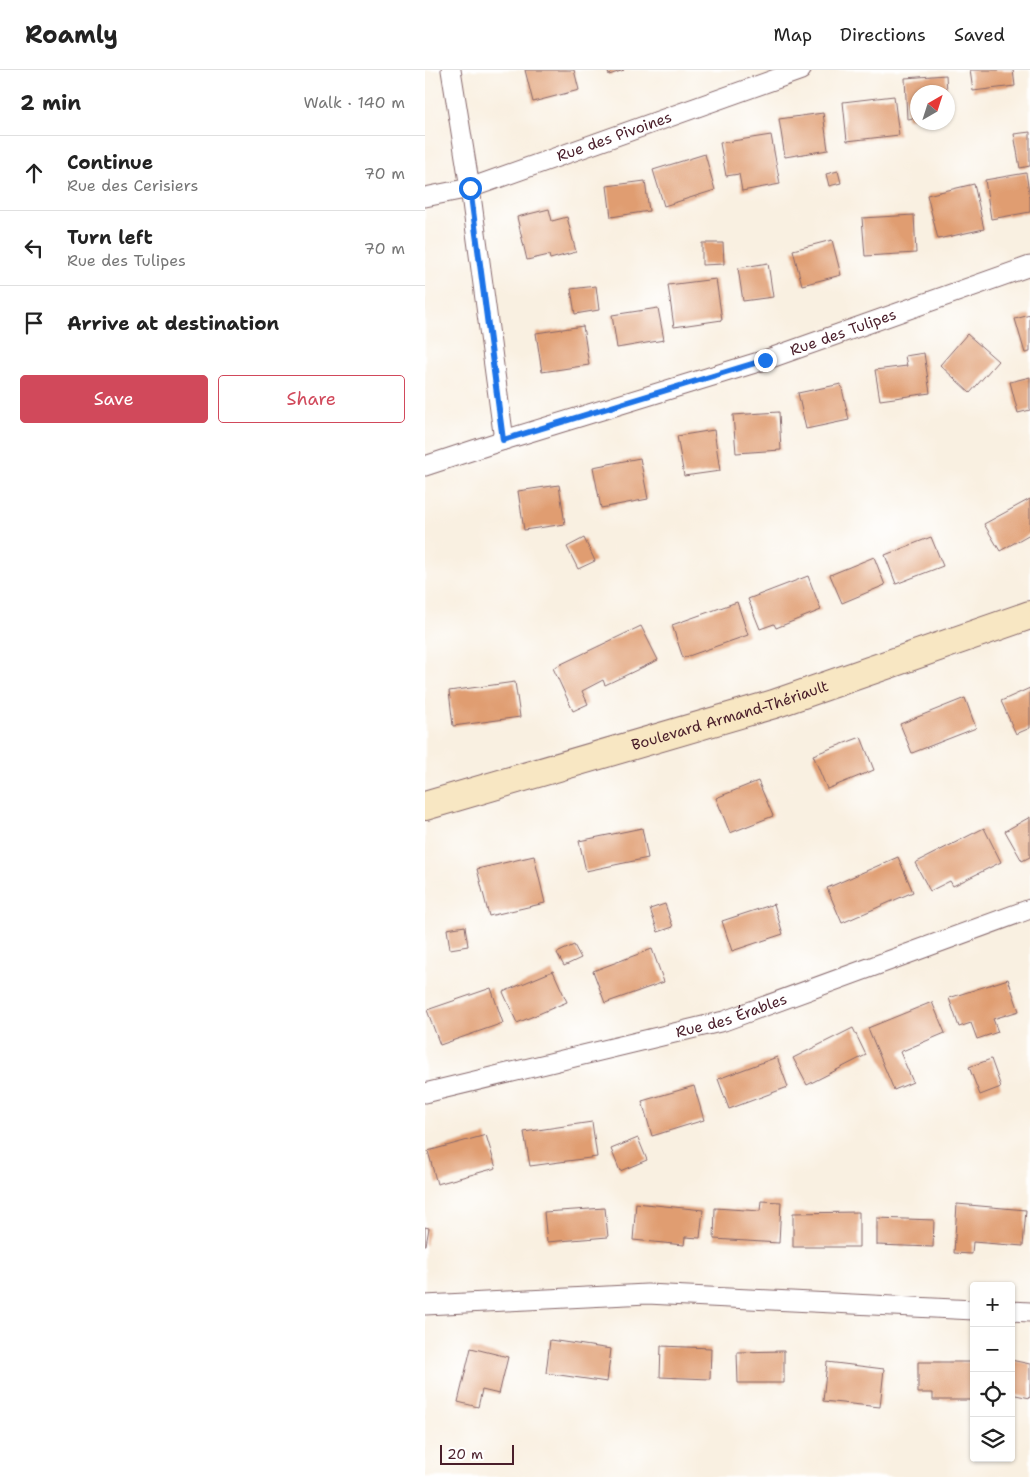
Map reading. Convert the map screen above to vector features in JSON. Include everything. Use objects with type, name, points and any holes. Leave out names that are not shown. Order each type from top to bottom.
[{"type":"street","points":[[451,70],[470,188],[503,440]]},
{"type":"street","name":"Rue des Pivoines","points":[[425,197],[470,188],[801,70]]},
{"type":"street","name":"Rue des Tulipes","points":[[425,466],[503,440],[765,360],[1030,266]]},
{"type":"street","name":"Boulevard Armand-Thériault","points":[[425,806],[774,704],[1030,615]]},
{"type":"street","name":"Rue des Érables","points":[[425,1093],[724,1021],[1030,909]]},
{"type":"street","points":[[425,1305],[647,1294],[970,1310]]},
{"type":"street","points":[[1015,1312],[1030,1312]]},
{"type":"building","points":[[525,70],[574,70],[579,90],[533,102]]},
{"type":"building","points":[[607,70],[624,70],[609,75]]},
{"type":"building","points":[[970,70],[1013,70],[1015,86],[973,91]]},
{"type":"building","points":[[946,75],[947,85],[910,85],[910,119],[907,119],[905,78]]},
{"type":"building","points":[[894,96],[899,135],[847,141],[843,102]]},
{"type":"building","points":[[823,113],[828,150],[785,157],[779,119]]},
{"type":"building","points":[[1030,132],[1030,166],[1020,168],[1014,134]]},
{"type":"building","points":[[771,135],[780,184],[742,191],[739,174],[726,176],[720,143]]},
{"type":"building","points":[[705,154],[715,190],[664,206],[653,170]]},
{"type":"building","points":[[838,171],[841,183],[829,186],[826,174]]},
{"type":"building","points":[[1026,173],[1030,197],[1030,212],[991,219],[985,180]]},
{"type":"building","points":[[645,181],[649,211],[611,217],[607,186]]},
{"type":"building","points":[[974,184],[984,229],[938,239],[927,195]]},
{"type":"building","points":[[549,209],[552,221],[567,217],[576,252],[550,259],[549,255],[527,260],[517,217]]},
{"type":"building","points":[[914,215],[916,253],[865,256],[862,218]]},
{"type":"building","points":[[832,240],[841,275],[802,285],[793,250]]},
{"type":"building","points":[[702,243],[723,243],[724,264],[702,265]]},
{"type":"building","points":[[768,263],[773,297],[743,301],[738,268]]},
{"type":"building","points":[[716,279],[722,320],[674,327],[668,285]]},
{"type":"building","points":[[596,286],[599,310],[575,314],[571,289]]},
{"type":"building","points":[[658,308],[664,340],[617,348],[612,315]]},
{"type":"building","points":[[1030,315],[1030,352],[1025,353],[1015,319]]},
{"type":"building","points":[[583,326],[589,365],[542,372],[536,333]]},
{"type":"building","points":[[967,334],[998,361],[970,393],[940,365]]},
{"type":"building","points":[[924,353],[930,393],[880,400],[875,370],[907,366],[905,356]]},
{"type":"building","points":[[1030,377],[1030,410],[1018,413],[1010,382]]},
{"type":"building","points":[[841,384],[849,420],[806,429],[798,393]]},
{"type":"building","points":[[779,412],[781,450],[736,453],[733,415]]},
{"type":"building","points":[[714,430],[720,471],[684,476],[677,436]]},
{"type":"building","points":[[640,458],[648,499],[601,508],[593,467]]},
{"type":"building","points":[[559,485],[565,524],[524,530],[518,491]]},
{"type":"building","points":[[1030,499],[1030,534],[1000,551],[984,524]]},
{"type":"building","points":[[931,537],[943,566],[896,584],[885,555]]},
{"type":"building","points":[[584,538],[595,561],[578,569],[567,547]]},
{"type":"building","points":[[874,557],[885,585],[842,603],[830,575]]},
{"type":"building","points":[[808,576],[821,610],[776,628],[774,624],[760,629],[748,599]]},
{"type":"building","points":[[737,602],[748,635],[683,658],[672,625]]},
{"type":"building","points":[[641,626],[658,660],[605,685],[603,680],[582,691],[588,704],[573,711],[553,668]]},
{"type":"building","points":[[515,682],[520,717],[453,726],[449,691]]},
{"type":"building","points":[[1030,688],[1030,728],[1016,734],[1001,701]]},
{"type":"building","points":[[965,698],[976,728],[912,753],[900,724]]},
{"type":"building","points":[[861,737],[874,770],[827,789],[813,755]]},
{"type":"building","points":[[758,781],[773,816],[730,833],[716,798]]},
{"type":"building","points":[[1030,817],[1030,857],[1022,861],[1005,831]]},
{"type":"building","points":[[642,828],[648,858],[586,871],[579,841]]},
{"type":"building","points":[[984,828],[1001,862],[953,886],[950,881],[930,891],[915,863]]},
{"type":"building","points":[[534,856],[545,903],[489,916],[477,869]]},
{"type":"building","points":[[898,857],[913,892],[842,923],[827,888]]},
{"type":"building","points":[[665,904],[673,927],[658,932],[650,909]]},
{"type":"building","points":[[774,904],[783,934],[732,951],[722,921]]},
{"type":"building","points":[[465,926],[468,946],[450,949],[447,929]]},
{"type":"building","points":[[574,945],[581,958],[564,966],[557,953]]},
{"type":"building","points":[[652,949],[664,982],[605,1003],[593,971]]},
{"type":"building","points":[[553,971],[567,1002],[517,1023],[503,992]]},
{"type":"building","points":[[1008,979],[1019,1011],[993,1019],[998,1032],[977,1039],[971,1023],[959,1027],[949,998]]},
{"type":"building","points":[[491,988],[503,1023],[440,1045],[427,1010]]},
{"type":"building","points":[[932,1002],[945,1033],[900,1052],[913,1082],[894,1090],[868,1028]]},
{"type":"building","points":[[853,1028],[866,1055],[807,1085],[793,1058]]},
{"type":"building","points":[[777,1057],[788,1087],[729,1109],[718,1079]]},
{"type":"building","points":[[991,1059],[1001,1087],[980,1095],[969,1067]]},
{"type":"building","points":[[694,1086],[704,1120],[652,1136],[642,1101]]},
{"type":"building","points":[[592,1122],[597,1157],[530,1166],[524,1132]]},
{"type":"building","points":[[486,1135],[496,1168],[437,1184],[428,1151]]},
{"type":"building","points":[[638,1138],[647,1160],[620,1171],[611,1149]]},
{"type":"building","points":[[761,1201],[781,1202],[779,1243],[714,1239],[715,1208],[760,1211]]},
{"type":"building","points":[[636,1203],[703,1210],[700,1238],[685,1237],[684,1245],[633,1240]]},
{"type":"building","points":[[957,1204],[1026,1210],[1023,1246],[973,1242],[972,1254],[954,1253]]},
{"type":"building","points":[[605,1208],[608,1237],[547,1242],[544,1212]]},
{"type":"building","points":[[859,1212],[859,1247],[793,1247],[793,1213]]},
{"type":"building","points":[[877,1218],[934,1220],[933,1247],[877,1245]]},
{"type":"building","points":[[425,1227],[429,1228],[426,1245],[425,1245]]},
{"type":"building","points":[[550,1340],[611,1349],[607,1382],[546,1373]]},
{"type":"building","points":[[661,1346],[711,1348],[710,1379],[660,1377]]},
{"type":"building","points":[[471,1348],[508,1357],[499,1394],[482,1390],[478,1407],[458,1402]]},
{"type":"building","points":[[784,1351],[784,1383],[738,1383],[737,1352]]},
{"type":"building","points":[[1015,1361],[1030,1364],[1030,1398],[1015,1395]]},
{"type":"building","points":[[827,1362],[884,1369],[880,1407],[823,1401]]},
{"type":"building","points":[[918,1362],[970,1362],[970,1400],[933,1400],[933,1393],[918,1393]]},
{"type":"route","points":[[470,188],[503,440],[765,360]]}]
